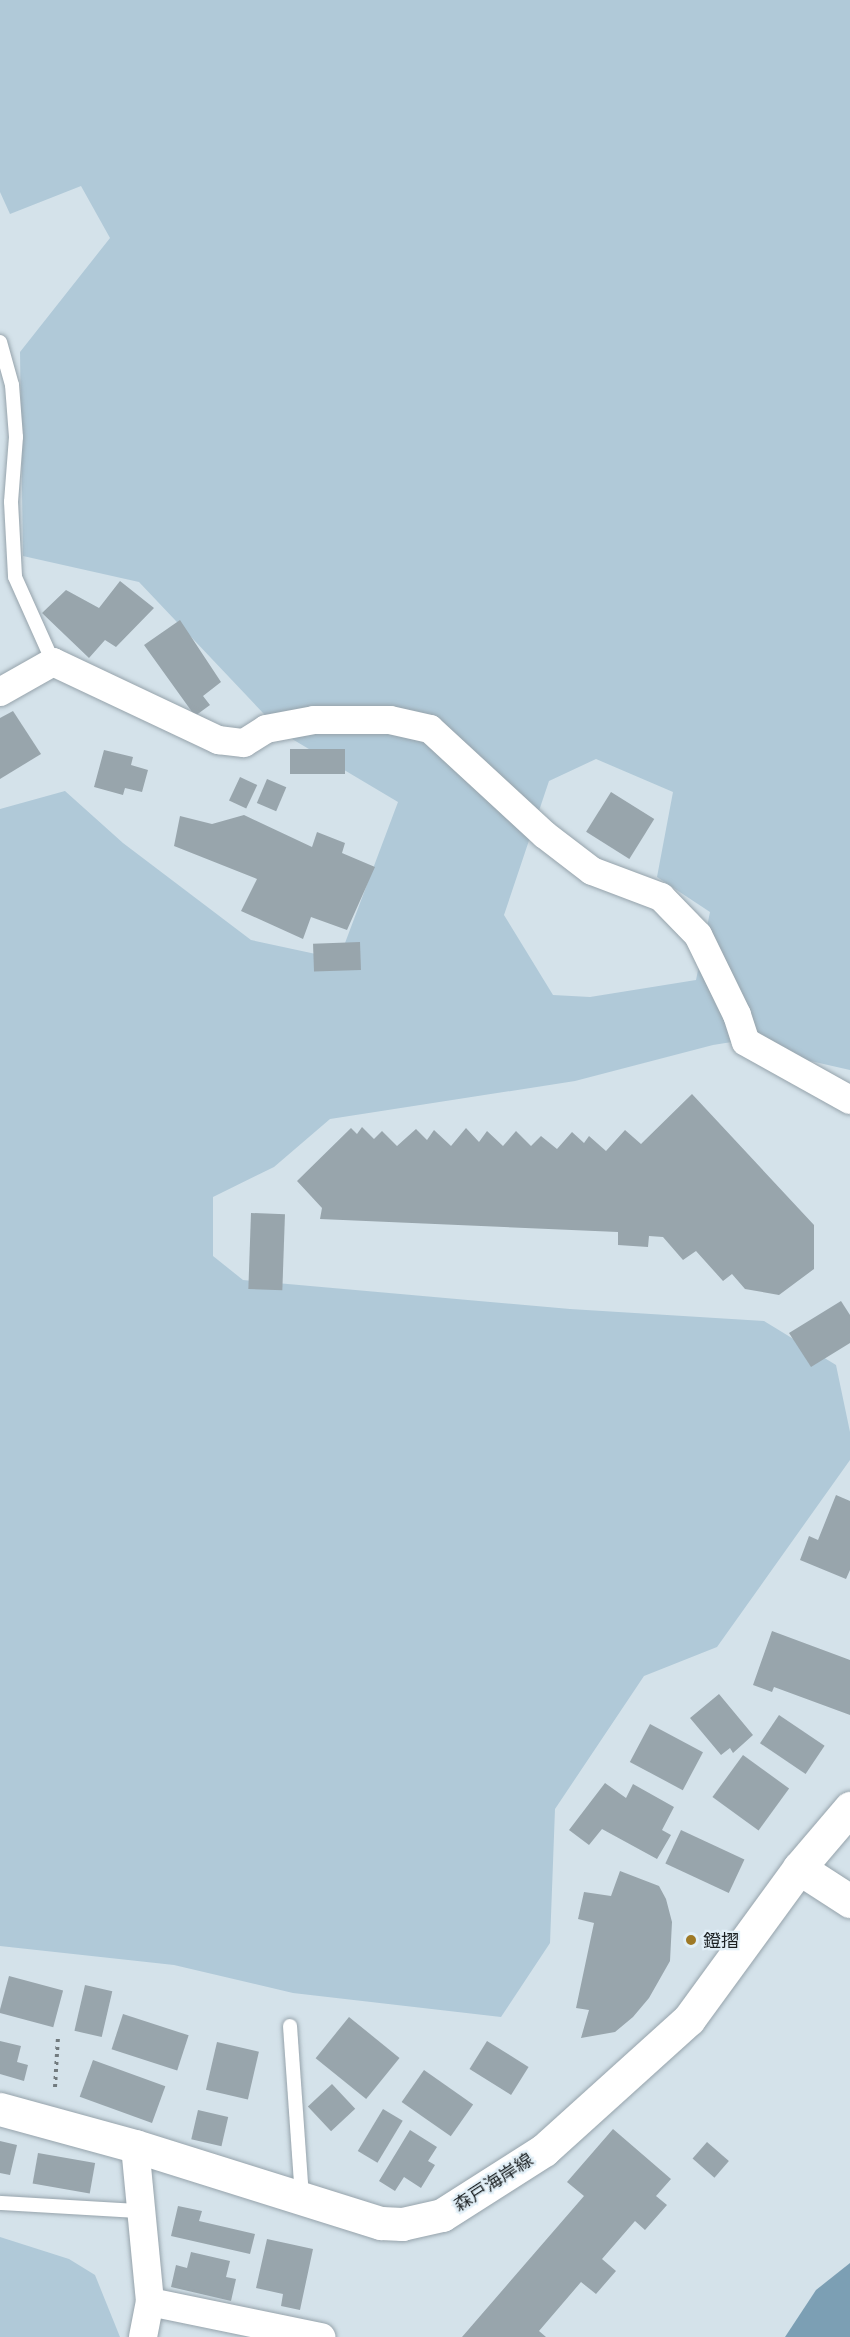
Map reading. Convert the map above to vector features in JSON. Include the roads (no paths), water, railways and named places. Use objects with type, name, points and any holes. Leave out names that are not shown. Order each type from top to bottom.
[{"type":"main road","name":"森戸海岸線","points":[[0,2109],[135,2146],[381,2223],[416,2222],[442,2215],[544,2150],[689,2019],[799,1868],[850,1808]]},
{"type":"main road","points":[[799,1868],[850,1901]]},
{"type":"street","points":[[0,692],[54,662],[218,740],[244,743],[266,729],[314,720],[390,720],[430,729],[545,835],[592,871],[661,897],[698,935],[737,1014],[746,1042],[850,1100]]},
{"type":"street","points":[[135,2146],[139,2211],[150,2302],[142,2337]]},
{"type":"street","points":[[150,2302],[321,2337]]},
{"type":"lane","points":[[0,342],[12,385],[16,437],[11,502],[15,577],[54,662]]},
{"type":"lane","points":[[290,2026],[302,2199]]},
{"type":"lane","points":[[0,2203],[139,2211]]},
{"type":"place","name":"鐙摺","points":[[691,1940]]}]
